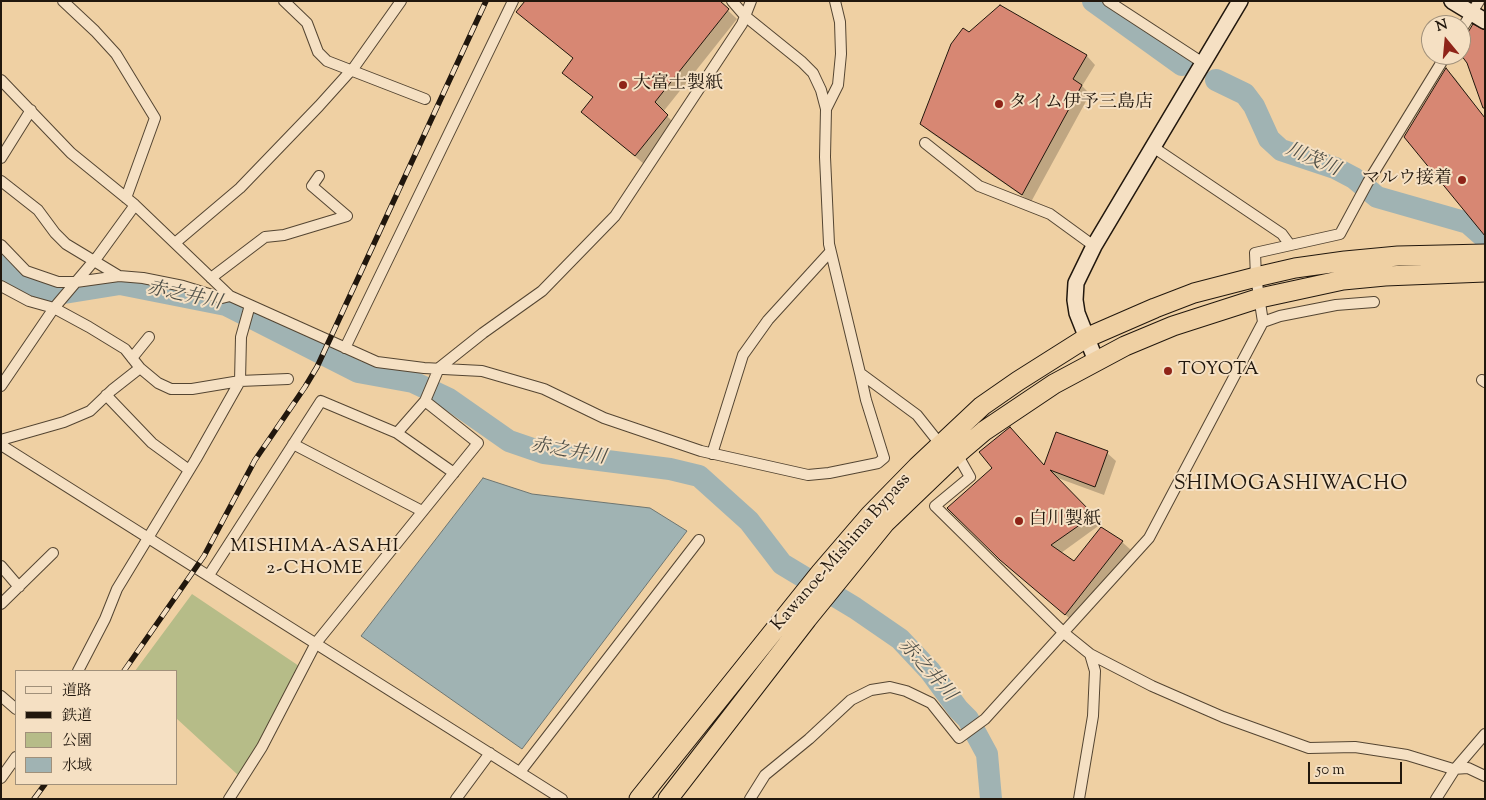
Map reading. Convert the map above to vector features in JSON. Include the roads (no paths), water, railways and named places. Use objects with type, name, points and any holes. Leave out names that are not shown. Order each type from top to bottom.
[{"type":"highway","name":"Kawanoe-Mishima Bypass","points":[[640,799],[821,572],[870,515],[940,444],[982,406],[1086,338],[1154,308],[1194,293],[1295,268],[1398,256],[1482,263]]},
{"type":"highway","name":"Kawanoe-Mishima Bypass","points":[[668,799],[807,618],[885,523],[957,454],[984,431],[1024,403],[1054,384],[1125,346],[1173,326],[1260,298],[1343,280],[1482,263]]},
{"type":"street","points":[[63,1],[116,54],[155,118],[126,198]]},
{"type":"street","points":[[284,1],[307,23],[318,52],[327,61],[425,99]]},
{"type":"street","points":[[175,243],[240,188],[319,106],[355,66],[401,1]]},
{"type":"street","points":[[346,348],[513,1]]},
{"type":"street","points":[[1,80],[71,153],[135,205],[230,296],[249,308],[377,362],[482,371],[544,389],[604,418],[712,454],[808,475],[829,473],[878,463],[884,458],[866,400],[830,252],[825,156],[826,109],[821,90],[813,73],[745,16],[732,1]]},
{"type":"street","points":[[397,433],[427,399],[439,368],[483,333],[542,291],[615,216],[742,24],[751,1]]},
{"type":"street","points":[[826,109],[838,85],[841,54],[840,22],[835,1]]},
{"type":"street","points":[[1096,361],[1077,313],[1075,300],[1076,283],[1094,246],[1240,1]]},
{"type":"street","points":[[1452,1],[1475,7],[1485,21]]},
{"type":"street","points":[[1110,2],[1203,63]]},
{"type":"street","points":[[750,799],[765,775],[809,739],[851,700],[871,690],[890,686],[906,691],[931,703],[959,738],[985,719],[1149,538],[1263,322],[1256,277],[1255,253],[1340,234],[1368,182],[1440,65]]},
{"type":"street","points":[[1,158],[31,110]]},
{"type":"street","points":[[925,142],[979,186],[1050,214],[1094,246]]},
{"type":"street","points":[[1153,147],[1282,234],[1290,245]]},
{"type":"street","points":[[211,278],[265,237],[284,235],[347,216],[312,186],[319,176]]},
{"type":"street","points":[[1,181],[38,210],[54,233],[66,244],[119,276]]},
{"type":"street","points":[[2,385],[54,308],[94,261],[135,205]]},
{"type":"street","points":[[1,245],[26,271],[58,282],[75,284],[119,276],[183,286],[222,298],[230,296]]},
{"type":"street","points":[[712,454],[743,355],[768,320],[830,252]]},
{"type":"street","points":[[1,286],[29,302],[54,308],[125,349],[140,368],[158,383],[171,389],[192,390],[240,381],[288,378]]},
{"type":"street","points":[[1263,322],[1280,316],[1336,305],[1374,302]]},
{"type":"street","points":[[79,670],[105,619],[117,589],[240,381],[241,337],[249,308]]},
{"type":"street","points":[[132,358],[148,337]]},
{"type":"street","points":[[1,440],[64,422],[90,411],[106,395],[140,368]]},
{"type":"street","points":[[860,373],[917,415],[940,444],[957,454],[970,476],[935,506],[1064,633],[1090,654],[1152,686],[1223,717],[1309,748],[1355,747],[1407,755],[1455,769],[1468,768],[1485,776]]},
{"type":"street","points":[[106,395],[152,443],[189,470]]},
{"type":"street","points":[[228,799],[262,747],[316,643],[478,443],[427,399]]},
{"type":"street","points":[[209,575],[321,401],[397,433],[454,472]]},
{"type":"street","points":[[293,444],[422,511]]},
{"type":"street","points":[[1,445],[562,799]]},
{"type":"street","points":[[520,772],[699,540]]},
{"type":"street","points":[[1,604],[53,553]]},
{"type":"street","points":[[1,566],[19,587]]},
{"type":"street","points":[[1079,799],[1094,701],[1095,671],[1090,654]]},
{"type":"street","points":[[1,696],[15,708]]},
{"type":"street","points":[[1436,799],[1455,769],[1485,734]]},
{"type":"street","points":[[456,799],[490,753]]},
{"type":"street","points":[[1,778],[15,757]]},
{"type":"water","points":[[483,478],[532,494],[650,508],[687,531],[522,749],[361,636]]},
{"type":"waterway","name":"川茂川","points":[[1093,1],[1182,65]]},
{"type":"waterway","name":"川茂川","points":[[1216,80],[1245,94],[1254,106],[1269,139],[1281,150],[1335,168],[1354,178],[1377,197],[1468,223],[1485,238]]},
{"type":"waterway","name":"赤之井川","points":[[1,265],[32,288],[58,294],[120,284],[226,305],[358,372],[413,382],[449,399],[509,441],[544,453],[670,469],[699,476],[749,521],[782,564],[855,608],[900,639],[930,671],[958,709],[968,719],[987,754],[991,799]]},
{"type":"railway","points":[[125,670],[204,556],[255,460],[317,367],[486,1]]},
{"type":"railway","points":[[34,799],[44,785]]},
{"type":"place","name":"大富士製紙","points":[[623,85]]},
{"type":"place","name":"タイム伊予三島店","points":[[999,104]]},
{"type":"place","name":"マルウ接着","points":[[1462,180]]},
{"type":"place","name":"TOYOTA","points":[[1168,371]]},
{"type":"place","name":"白川製紙","points":[[1019,521]]},
{"type":"district","name":"SHIMOGASHIWACHO","points":[[1291,486]]},
{"type":"district","name":"MISHIMA-ASAHI 2-CHOME","points":[[315,559]]}]
